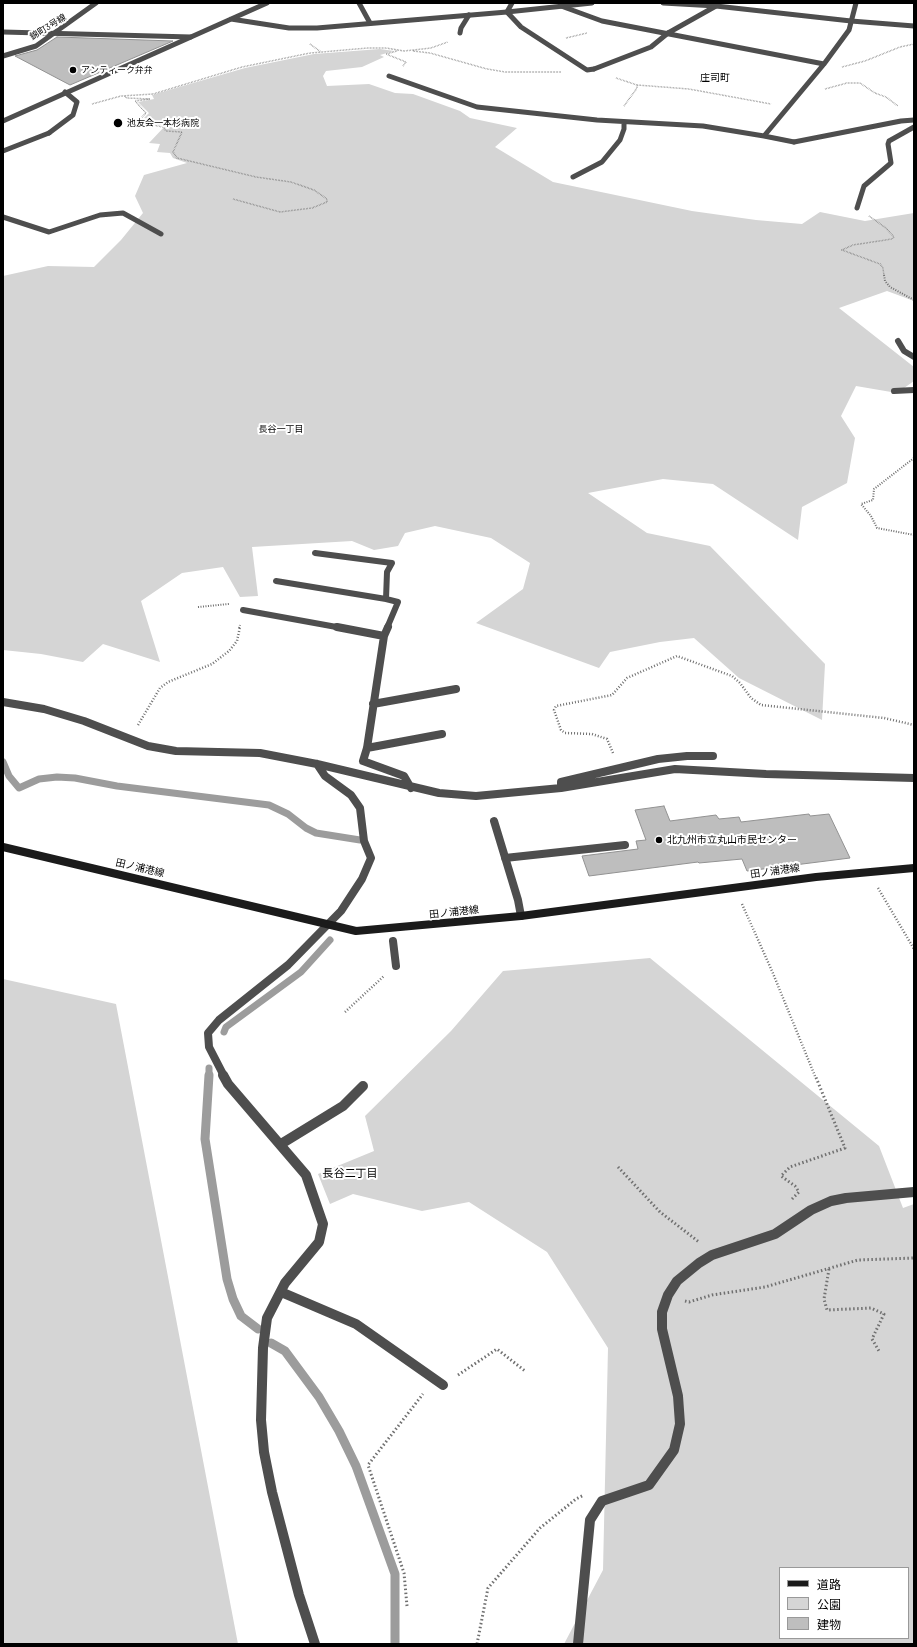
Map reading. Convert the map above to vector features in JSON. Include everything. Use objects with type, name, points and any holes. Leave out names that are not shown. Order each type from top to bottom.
[{"type":"main road","name":"田ノ浦港線","points":[[3,847],[330,924],[356,932],[521,916],[816,877],[914,868]]},
{"type":"street","name":"錦町3号線","points":[[3,56],[36,46],[96,3]]},
{"type":"street","points":[[3,121],[267,3]]},
{"type":"street","points":[[359,3],[370,23]]},
{"type":"street","points":[[506,12],[512,3]]},
{"type":"street","points":[[231,19],[289,28],[317,28],[592,3]]},
{"type":"street","points":[[663,3],[716,4],[851,21],[914,26]]},
{"type":"street","points":[[764,136],[824,64],[849,30],[856,3]]},
{"type":"street","points":[[506,12],[521,27],[549,43],[548,45],[587,70],[594,69],[651,46],[668,34],[668,32],[716,4]]},
{"type":"street","points":[[561,6],[580,14],[613,22],[824,64]]},
{"type":"street","points":[[460,33],[461,28],[469,15]]},
{"type":"street","points":[[3,32],[191,37]]},
{"type":"street","points":[[389,76],[477,107],[622,121],[703,126],[794,142],[901,121],[914,120]]},
{"type":"street","points":[[3,151],[49,133],[73,115],[77,102],[65,92]]},
{"type":"street","points":[[573,177],[602,162],[620,140],[624,129],[622,121]]},
{"type":"street","points":[[856,208],[864,186],[891,163],[889,142],[914,127]]},
{"type":"street","points":[[3,217],[48,232],[100,215],[123,213],[161,234]]},
{"type":"street","points":[[898,341],[904,351],[914,357]]},
{"type":"street","points":[[894,391],[914,390]]},
{"type":"street","points":[[315,553],[392,563],[387,572],[386,600]]},
{"type":"street","points":[[276,581],[398,602],[384,636],[367,748],[363,761],[404,776],[411,788]]},
{"type":"street","points":[[243,610],[252,610],[384,636]]},
{"type":"street","points":[[373,704],[456,689]]},
{"type":"street","points":[[3,702],[44,709],[84,721],[148,746],[176,750],[260,753],[317,764],[411,788],[439,793],[476,796],[561,788],[675,769],[766,774],[914,778]]},
{"type":"street","points":[[367,748],[442,734]]},
{"type":"street","points":[[561,788],[562,782],[658,759],[687,756],[713,756]]},
{"type":"street","points":[[315,1644],[299,1595],[272,1492],[264,1452],[261,1420],[263,1348],[267,1318],[285,1283],[319,1242],[323,1224],[306,1176],[281,1144],[228,1084],[209,1047],[208,1033],[219,1020],[288,965],[317,934],[330,924],[341,911],[362,879],[371,858],[364,840],[360,808],[351,795],[325,776],[317,764]]},
{"type":"street","points":[[494,821],[518,900],[521,916]]},
{"type":"street","points":[[506,858],[625,845]]},
{"type":"street","points":[[394,941],[396,966]]},
{"type":"street","points":[[281,1144],[343,1106],[362,1086]]},
{"type":"street","points":[[578,1644],[590,1520],[602,1501],[649,1485],[674,1450],[680,1424],[678,1396],[662,1329],[662,1312],[666,1298],[677,1281],[712,1254],[775,1234],[811,1210],[831,1202],[846,1198],[914,1192]]},
{"type":"street","points":[[280,1292],[356,1324],[439,1383]]},
{"type":"path","points":[[549,43],[599,30],[613,22]]},
{"type":"path","points":[[87,106],[125,96],[149,95],[242,67],[310,53],[368,48],[386,48],[404,51],[430,48],[454,41],[460,37],[460,33]]},
{"type":"path","points":[[824,64],[842,67],[865,61],[900,47],[914,44]]},
{"type":"path","points":[[411,50],[435,54],[487,69],[505,72],[533,70],[543,72],[587,70]]},
{"type":"path","points":[[594,69],[637,85],[689,89],[778,105],[789,105]]},
{"type":"path","points":[[804,87],[826,89],[847,83],[860,83],[875,93],[886,97],[903,109]]},
{"type":"path","points":[[622,121],[619,112],[631,98],[637,88],[637,85]]},
{"type":"path","points":[[125,96],[126,98],[150,99],[135,102],[146,113],[137,122],[163,127],[166,131],[182,132],[173,152],[177,158],[256,177],[291,182],[314,190],[327,199],[327,202],[316,207],[280,212],[233,199]]},
{"type":"path","points":[[856,208],[886,228],[894,237],[892,239],[853,245],[842,250],[880,264],[883,268],[885,281],[890,287],[914,300]]},
{"type":"path","points":[[914,458],[874,489],[873,500],[861,504],[871,516],[877,528],[914,535]]},
{"type":"path","points":[[127,738],[146,713],[160,688],[168,682],[212,664],[229,651],[237,641],[243,610],[229,604],[198,607]]},
{"type":"path","points":[[612,755],[613,751],[607,739],[592,734],[565,734],[561,730],[554,710],[556,706],[612,695],[627,678],[678,656],[732,676],[740,683],[751,698],[761,705],[884,718],[914,725]]},
{"type":"path","points":[[875,882],[914,949]]},
{"type":"path","points":[[740,900],[772,971],[845,1148],[790,1167],[781,1176],[795,1186],[799,1192],[789,1203]]},
{"type":"path","points":[[345,1012],[396,966]]},
{"type":"path","points":[[618,1167],[660,1212],[712,1254]]},
{"type":"path","points":[[666,1298],[689,1302],[712,1295],[765,1287],[858,1260],[914,1258]]},
{"type":"path","points":[[829,1269],[824,1299],[827,1310],[871,1308],[884,1314],[872,1339],[879,1351]]},
{"type":"path","points":[[407,1606],[404,1573],[368,1465],[415,1404],[439,1383],[497,1349],[525,1371]]},
{"type":"path","points":[[477,1644],[488,1588],[540,1528],[576,1499],[586,1493],[602,1501]]},
{"type":"green space","points":[[380,49],[394,51],[380,55],[384,57],[362,67],[326,71],[323,76],[327,86],[369,84],[395,93],[413,94],[460,111],[470,118],[517,128],[495,147],[553,182],[692,211],[756,220],[802,224],[820,212],[865,221],[914,213],[914,301],[887,291],[839,308],[914,367],[914,381],[897,393],[856,386],[841,416],[855,438],[847,483],[802,507],[798,540],[713,484],[663,479],[588,493],[647,533],[710,546],[825,664],[822,720],[739,678],[694,638],[660,642],[610,652],[599,668],[476,623],[523,589],[530,563],[491,538],[435,526],[405,533],[398,546],[374,550],[352,541],[252,547],[258,596],[240,597],[223,567],[182,573],[141,601],[160,662],[103,644],[83,662],[41,654],[3,650],[3,276],[48,266],[94,267],[121,240],[143,213],[135,196],[144,175],[187,163],[173,158],[170,153],[157,152],[160,144],[149,143],[165,126],[141,121],[149,113],[138,102],[154,99],[152,95],[245,68],[314,54]]},
{"type":"green space","points":[[650,958],[879,1146],[903,1208],[914,1204],[914,1644],[564,1644],[603,1570],[608,1348],[547,1252],[469,1202],[422,1211],[353,1194],[330,1204],[318,1174],[374,1151],[365,1116],[451,1031],[503,971]]},
{"type":"green space","points":[[3,979],[116,1004],[238,1644],[3,1644]]},
{"type":"building","name":"アンティーク弁弁","points":[[57,37],[173,41],[70,85],[15,56],[37,50]]},
{"type":"building","points":[[664,806],[670,821],[716,815],[719,819],[739,817],[741,822],[809,814],[810,816],[829,814],[850,858],[747,871],[742,859],[698,862],[589,876],[582,856],[638,849],[636,841],[646,840],[635,810]]},
{"type":"waterway","points":[[3,762],[9,776],[19,788],[39,779],[57,777],[75,778],[117,786],[269,805],[288,814],[306,828],[316,833],[360,840]]},
{"type":"waterway","points":[[224,1032],[226,1027],[301,972],[330,940]]},
{"type":"waterway","points":[[209,1068],[209,1075]]},
{"type":"waterway","points":[[209,1075],[205,1139],[227,1279],[233,1299],[241,1316],[258,1329]]},
{"type":"waterway","points":[[271,1343],[285,1351],[319,1397],[339,1431],[356,1466],[395,1574],[395,1644]]},
{"type":"place","name":"アンティーク弁弁","points":[[73,70]]},
{"type":"place","name":"池友会一本杉病院","points":[[118,123]]},
{"type":"place","name":"北九州市立丸山市民センター","points":[[659,840]]},
{"type":"district","name":"庄司町","points":[[715,78]]},
{"type":"district","name":"長谷一丁目","points":[[281,429]]},
{"type":"district","name":"長谷二丁目","points":[[350,1173]]}]
